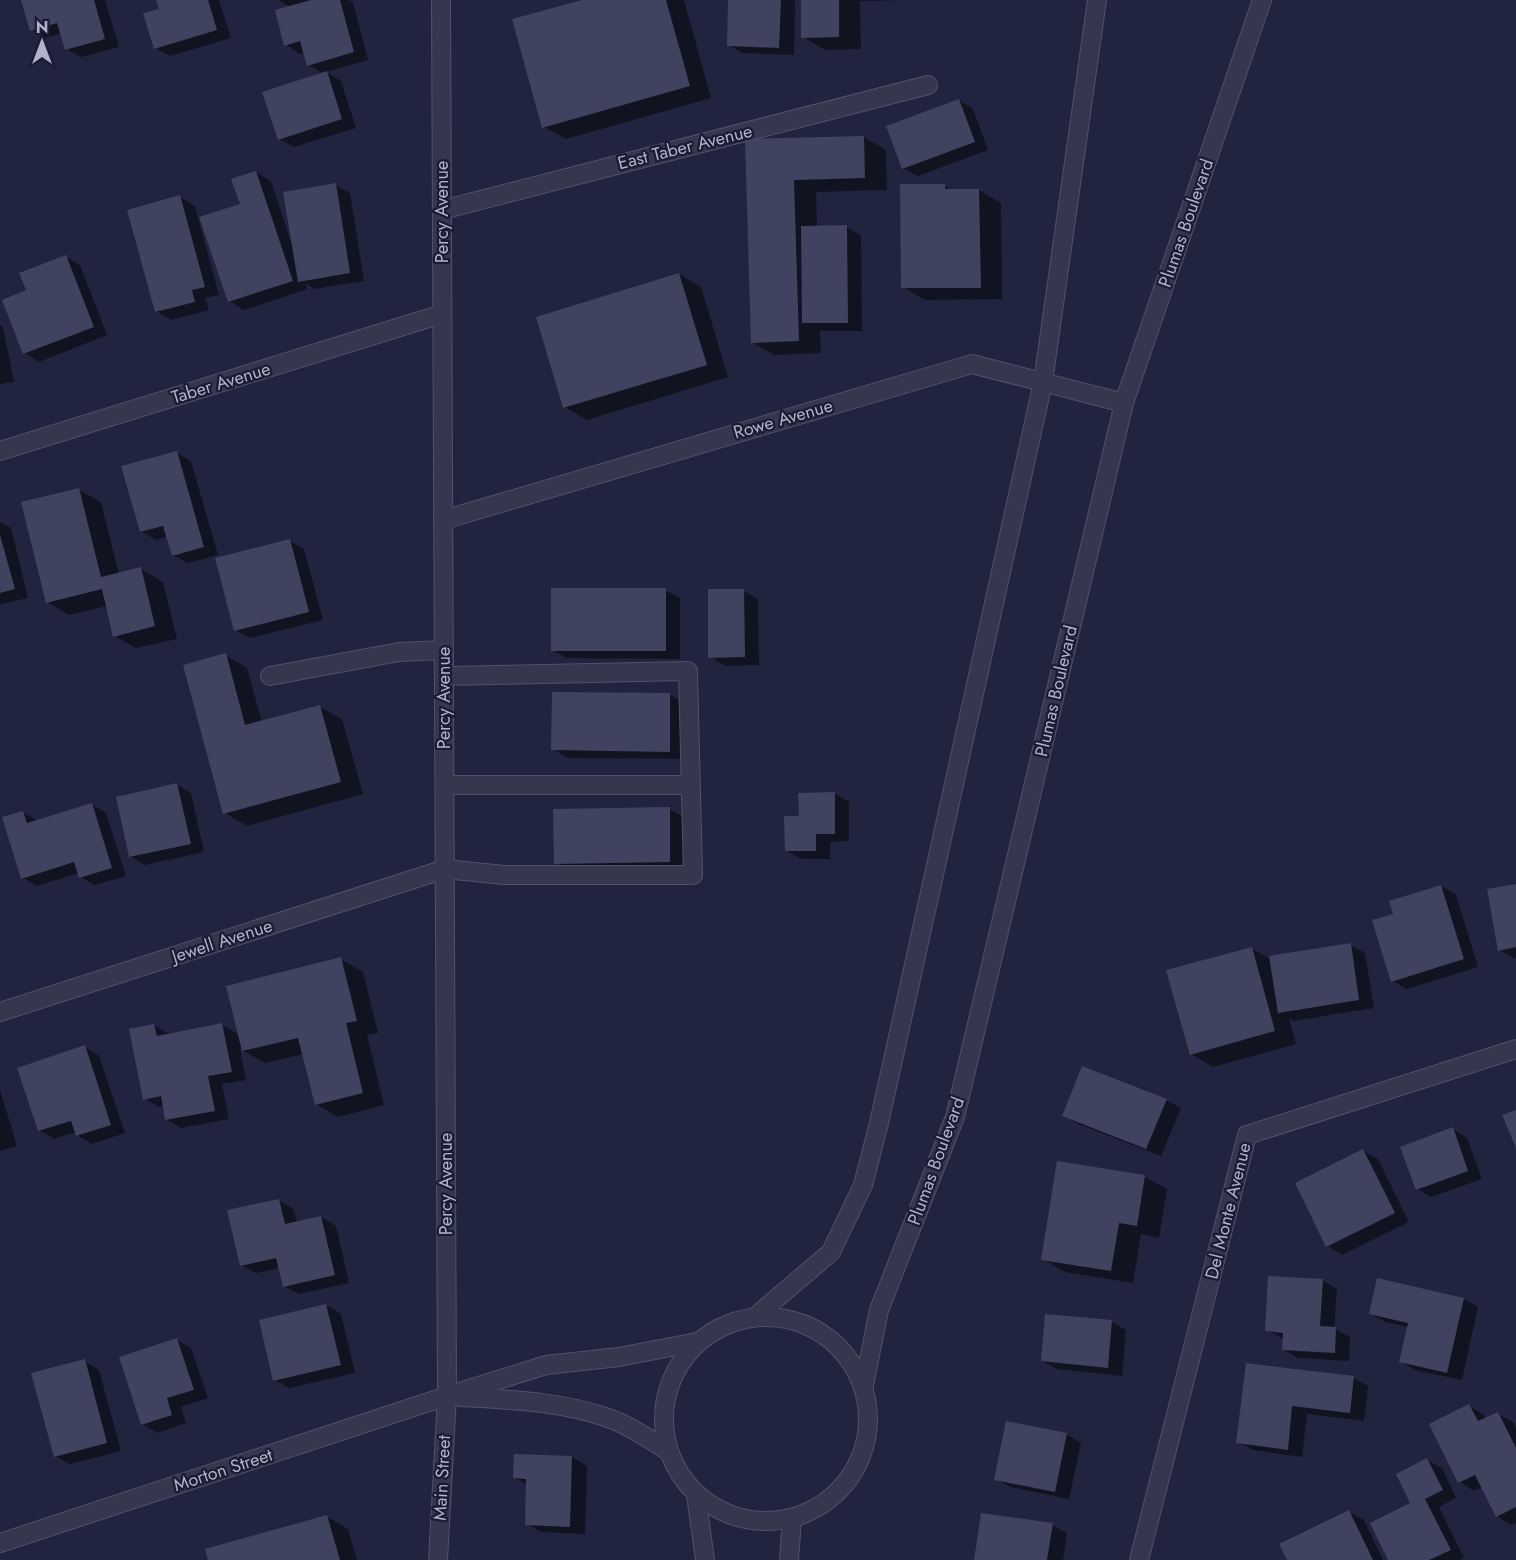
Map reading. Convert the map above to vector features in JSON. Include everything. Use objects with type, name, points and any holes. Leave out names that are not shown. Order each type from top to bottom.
[{"type":"street","name":"Percy Avenue","points":[[441,0],[447,1396]]},
{"type":"street","points":[[756,1316],[831,1252],[864,1185],[1043,382],[1097,0]]},
{"type":"street","name":"Plumas Boulevard","points":[[864,1385],[879,1310],[955,1117],[1124,403],[1262,0]]},
{"type":"street","name":"East Taber Avenue","points":[[442,210],[928,84]]},
{"type":"street","name":"Taber Avenue","points":[[0,452],[442,315]]},
{"type":"street","name":"Rowe Avenue","points":[[443,520],[972,364],[1124,403]]},
{"type":"street","points":[[270,676],[399,652],[443,650]]},
{"type":"street","points":[[444,676],[688,671],[693,875],[504,875],[444,869]]},
{"type":"street","points":[[444,785],[690,785]]},
{"type":"street","name":"Jewell Avenue","points":[[0,1012],[444,869]]},
{"type":"street","name":"Del Monte Avenue","points":[[1139,1560],[1247,1135],[1516,1049]]},
{"type":"street","points":[[756,1316],[790,1318],[822,1332],[848,1355],[864,1385],[870,1419],[865,1452],[848,1482],[824,1505],[792,1519],[758,1521],[725,1513],[696,1495],[679,1474],[668,1451],[663,1412],[673,1374],[697,1342],[724,1324],[756,1316]]},
{"type":"street","name":"Morton Street","points":[[0,1543],[546,1365],[620,1357],[697,1342]]},
{"type":"street","name":"Morton Street","points":[[447,1396],[539,1401],[571,1406],[614,1419],[668,1451]]},
{"type":"street","name":"Main Street","points":[[438,1560],[447,1396]]},
{"type":"street","points":[[696,1495],[705,1560]]},
{"type":"street","points":[[789,1560],[792,1519]]},
{"type":"building","points":[[21,0],[94,0],[105,39],[65,50],[57,23],[30,31]]},
{"type":"building","points":[[156,0],[208,0],[217,30],[154,49],[143,13],[159,9]]},
{"type":"building","points":[[311,0],[340,0],[354,52],[307,66],[300,41],[284,46],[275,10]]},
{"type":"building","points":[[582,0],[666,0],[690,86],[542,128],[512,19]]},
{"type":"building","points":[[728,0],[781,0],[779,48],[727,46]]},
{"type":"building","points":[[801,0],[839,0],[839,37],[801,38]]},
{"type":"building","points":[[327,71],[342,119],[278,140],[262,92]]},
{"type":"building","points":[[959,99],[975,142],[902,169],[886,126]]},
{"type":"building","points":[[864,136],[865,178],[794,180],[799,341],[751,343],[745,139]]},
{"type":"building","points":[[256,171],[293,281],[228,302],[199,217],[240,204],[231,179]]},
{"type":"building","points":[[336,183],[350,273],[298,282],[283,192]]},
{"type":"building","points":[[900,184],[945,184],[945,189],[979,189],[981,288],[901,288]]},
{"type":"building","points":[[180,195],[205,287],[192,290],[195,302],[155,312],[127,210]]},
{"type":"building","points":[[847,225],[848,323],[802,323],[801,226]]},
{"type":"building","points":[[66,255],[94,327],[23,354],[2,300],[26,290],[19,273]]},
{"type":"building","points":[[679,273],[707,365],[563,408],[536,317]]},
{"type":"building","points":[[177,451],[204,547],[172,556],[163,526],[140,532],[121,466]]},
{"type":"building","points":[[79,488],[101,577],[141,567],[155,626],[113,637],[102,589],[46,603],[21,502]]},
{"type":"building","points":[[0,535],[15,589],[0,593]]},
{"type":"building","points":[[290,539],[309,612],[234,631],[215,558]]},
{"type":"building","points":[[551,588],[666,588],[666,651],[551,651]]},
{"type":"building","points":[[708,589],[744,589],[745,657],[708,658]]},
{"type":"building","points":[[226,653],[245,725],[320,705],[341,782],[223,814],[183,665]]},
{"type":"building","points":[[552,692],[670,693],[670,752],[551,750]]},
{"type":"building","points":[[177,783],[191,844],[129,857],[116,797]]},
{"type":"building","points":[[835,792],[835,834],[816,834],[816,851],[785,851],[784,816],[799,816],[798,793]]},
{"type":"building","points":[[92,803],[112,868],[79,878],[74,862],[21,879],[2,817],[23,811],[27,823]]},
{"type":"building","points":[[670,807],[670,862],[554,864],[553,809]]},
{"type":"building","points":[[1516,884],[1516,947],[1498,951],[1487,889]]},
{"type":"building","points":[[1441,885],[1464,959],[1391,982],[1372,920],[1393,914],[1389,901]]},
{"type":"building","points":[[1351,943],[1359,1000],[1278,1013],[1269,956]]},
{"type":"building","points":[[1252,947],[1275,1031],[1190,1055],[1166,970]]},
{"type":"building","points":[[341,957],[357,1021],[346,1023],[363,1093],[315,1105],[298,1038],[242,1051],[226,986]]},
{"type":"building","points":[[222,1023],[232,1072],[208,1076],[215,1111],[165,1120],[161,1096],[143,1100],[129,1029],[154,1024],[157,1036]]},
{"type":"building","points":[[85,1045],[111,1125],[76,1136],[71,1121],[38,1131],[17,1068]]},
{"type":"building","points":[[1082,1066],[1167,1099],[1146,1149],[1062,1116]]},
{"type":"building","points":[[1516,1110],[1516,1148],[1502,1115]]},
{"type":"building","points":[[1453,1127],[1468,1171],[1416,1190],[1400,1147]]},
{"type":"building","points":[[1363,1149],[1395,1213],[1326,1247],[1295,1183]]},
{"type":"building","points":[[1057,1161],[1145,1175],[1137,1226],[1119,1223],[1111,1271],[1041,1260]]},
{"type":"building","points":[[279,1199],[285,1224],[321,1216],[335,1275],[283,1287],[276,1258],[240,1266],[227,1210]]},
{"type":"building","points":[[1268,1276],[1323,1279],[1320,1326],[1336,1327],[1335,1353],[1282,1350],[1283,1333],[1265,1331]]},
{"type":"building","points":[[1377,1278],[1464,1298],[1447,1373],[1399,1362],[1408,1323],[1369,1314]]},
{"type":"building","points":[[326,1304],[341,1365],[273,1381],[259,1320]]},
{"type":"building","points":[[1045,1314],[1112,1320],[1108,1368],[1041,1361]]},
{"type":"building","points":[[177,1338],[194,1390],[167,1398],[172,1415],[141,1425],[119,1357]]},
{"type":"building","points":[[85,1359],[107,1443],[54,1457],[31,1373]]},
{"type":"building","points":[[1246,1363],[1354,1376],[1350,1413],[1292,1406],[1288,1450],[1236,1443]]},
{"type":"building","points":[[1469,1404],[1478,1421],[1498,1412],[1516,1448],[1516,1507],[1496,1517],[1475,1475],[1458,1483],[1429,1424]]},
{"type":"building","points":[[1006,1421],[1067,1433],[1055,1492],[994,1480]]},
{"type":"building","points":[[514,1454],[572,1456],[570,1527],[525,1525],[526,1479],[513,1478]]},
{"type":"building","points":[[1427,1458],[1443,1490],[1425,1499],[1451,1550],[1429,1560],[1388,1560],[1370,1523],[1410,1503],[1396,1474]]},
{"type":"building","points":[[1349,1510],[1373,1560],[1287,1560],[1279,1544]]},
{"type":"building","points":[[981,1513],[1053,1523],[1047,1560],[974,1560]]},
{"type":"building","points":[[327,1515],[340,1560],[208,1560],[205,1549]]}]
